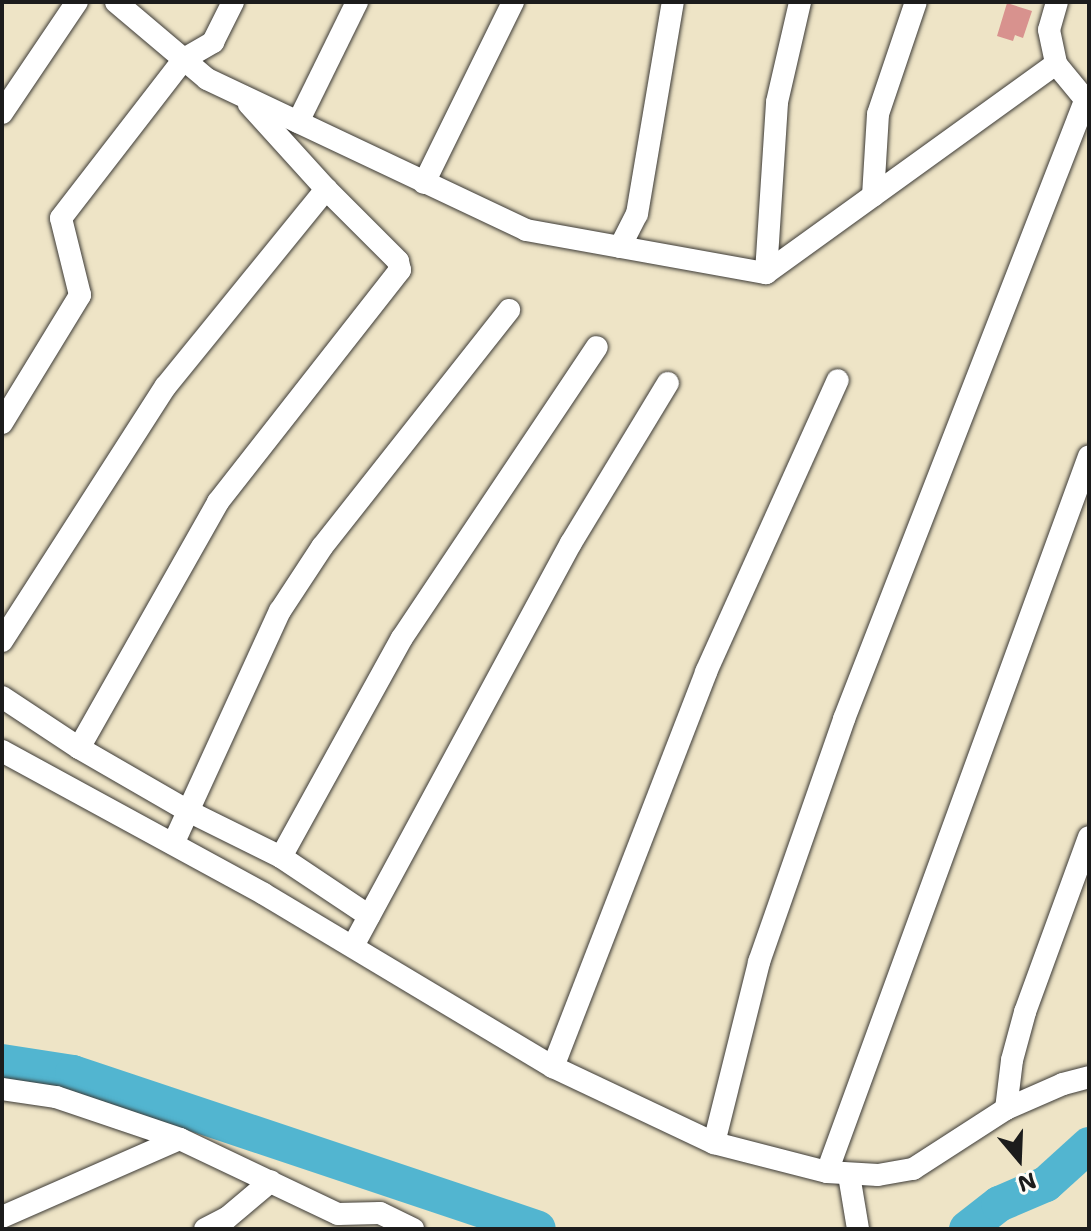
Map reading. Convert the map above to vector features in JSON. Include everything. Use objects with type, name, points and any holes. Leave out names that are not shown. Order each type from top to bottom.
[{"type":"street","points":[[2,113],[77,2]]},
{"type":"street","points":[[116,2],[207,79],[526,230],[766,273],[1056,64]]},
{"type":"street","points":[[2,423],[80,295],[61,218],[184,59],[213,42],[233,2]]},
{"type":"street","points":[[298,122],[357,2]]},
{"type":"street","points":[[424,183],[513,2]]},
{"type":"street","points":[[620,247],[637,214],[673,2]]},
{"type":"street","points":[[766,273],[777,102],[800,2]]},
{"type":"street","points":[[873,196],[878,114],[916,2]]},
{"type":"street","points":[[714,1143],[759,962],[844,719],[1087,102],[1056,64],[1049,30],[1057,2]]},
{"type":"street","points":[[79,748],[218,502],[400,270],[398,261],[326,189],[239,93]]},
{"type":"street","points":[[2,641],[166,386],[326,189]]},
{"type":"street","points":[[174,842],[280,611],[322,547],[509,310]]},
{"type":"street","points":[[281,857],[402,638],[597,347]]},
{"type":"street","points":[[553,1067],[706,672],[838,380]]},
{"type":"street","points":[[353,946],[571,543],[668,383]]},
{"type":"street","points":[[858,1229],[838,1174],[1089,456]]},
{"type":"street","points":[[2,697],[79,748],[188,811],[281,857],[369,916]]},
{"type":"street","points":[[2,751],[174,842],[553,1067],[714,1143],[838,1174],[913,1169],[1006,1109],[1063,1084],[1089,1077]]},
{"type":"street","points":[[1006,1109],[1012,1060],[1025,1012],[1089,837]]},
{"type":"street","points":[[2,1089],[56,1097],[180,1139],[271,1181],[331,1222],[380,1213],[413,1229]]},
{"type":"street","points":[[2,1217],[180,1139]]},
{"type":"street","points":[[205,1229],[227,1218],[271,1181]]},
{"type":"building","points":[[1007,3],[1032,11],[1023,38],[1015,35],[1013,41],[997,36]]},
{"type":"waterway","points":[[2,1062],[73,1073],[538,1229]]},
{"type":"waterway","points":[[967,1229],[999,1204],[1046,1184],[1089,1145]]}]
